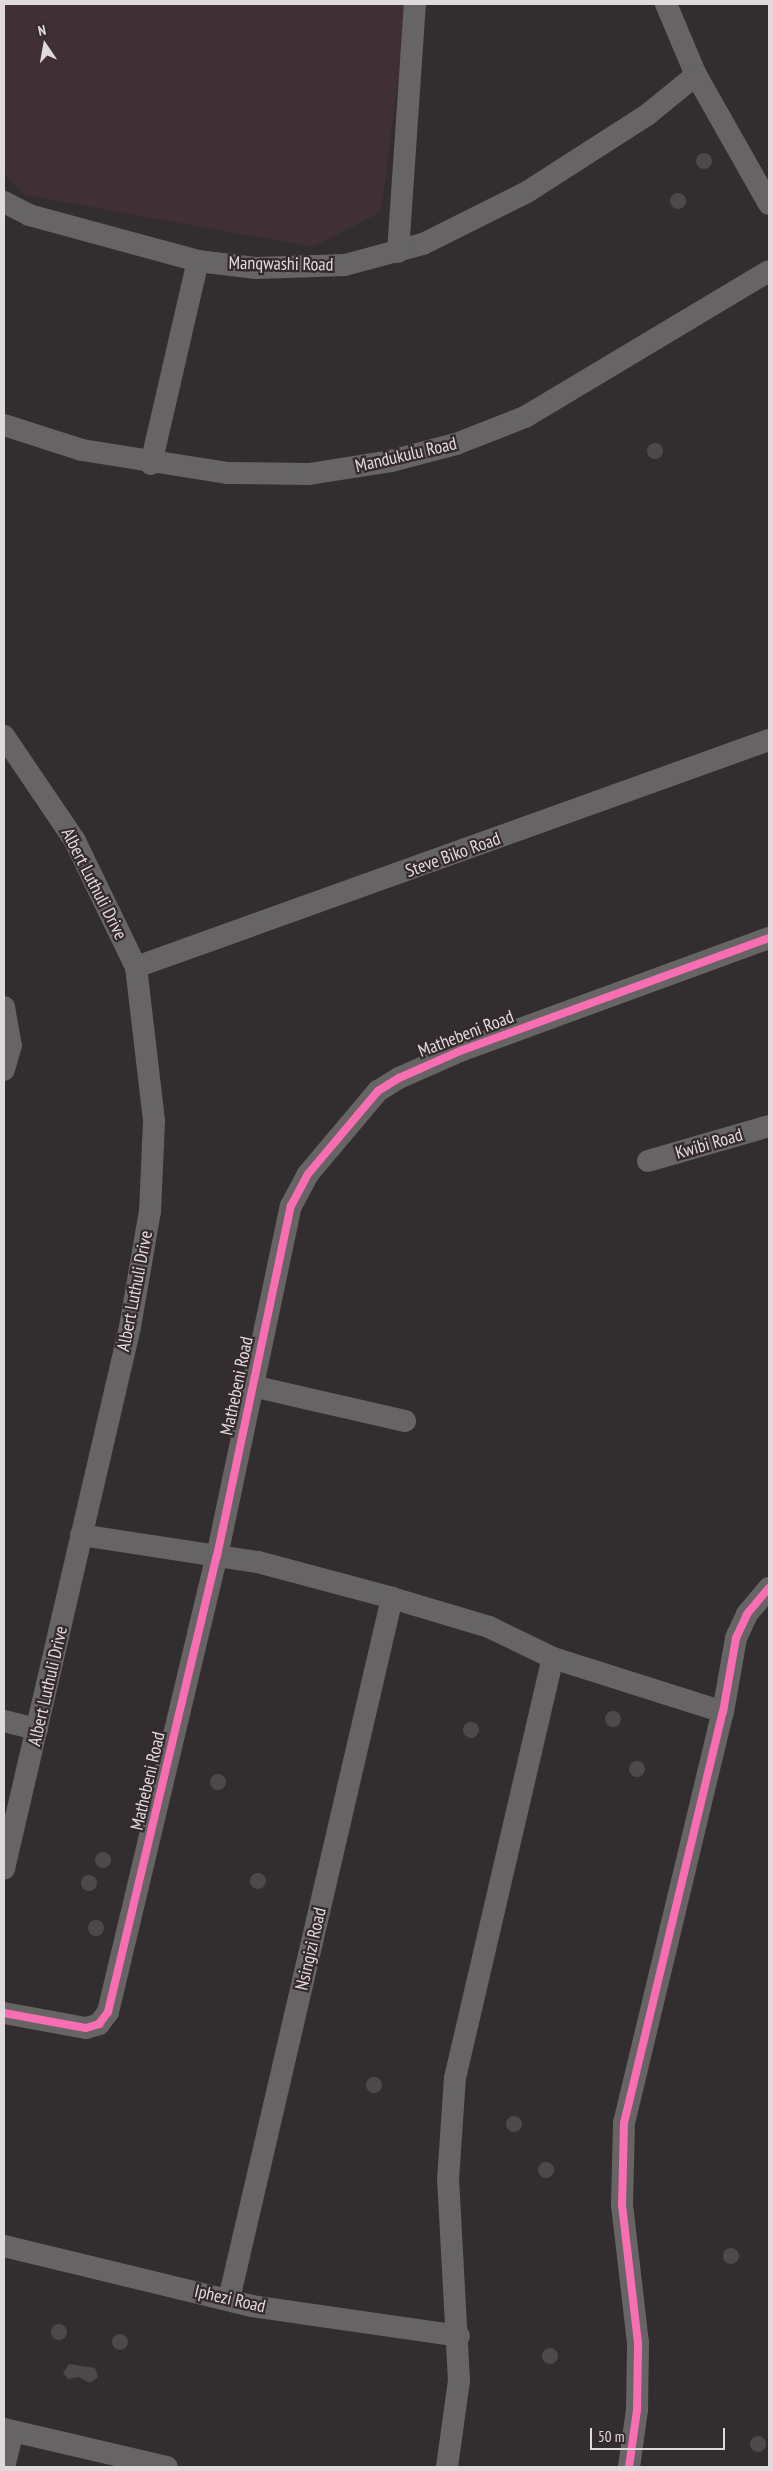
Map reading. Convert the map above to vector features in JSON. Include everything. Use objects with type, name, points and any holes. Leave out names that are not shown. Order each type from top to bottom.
[{"type":"street","points":[[398,252],[414,4]]},
{"type":"street","points":[[666,4],[696,75],[769,204]]},
{"type":"street","name":"Manqwashi Road","points":[[4,202],[29,215],[198,261],[312,269],[398,252],[445,235],[527,192],[647,115],[696,75]]},
{"type":"street","points":[[151,464],[198,261]]},
{"type":"street","name":"Mandukulu Road","points":[[4,425],[82,450],[151,464],[284,475],[391,462],[448,447],[542,408],[769,271]]},
{"type":"street","name":"Albert Luthuli Drive","points":[[4,736],[75,842],[136,967],[154,1121],[154,1172],[130,1327],[4,1869]]},
{"type":"street","name":"Steve Biko Road","points":[[136,967],[769,740]]},
{"type":"street","name":"Mathebeni Road","points":[[4,2013],[86,2028],[99,2024],[108,2012],[217,1556],[291,1206],[308,1174],[378,1091],[460,1051],[769,938]]},
{"type":"street","points":[[4,1007],[11,1045],[4,1070]]},
{"type":"street","name":"Kwibi Road","points":[[648,1161],[769,1126]]},
{"type":"street","points":[[252,1386],[405,1420]]},
{"type":"street","points":[[82,1535],[217,1556],[392,1598],[489,1627],[553,1658],[723,1712]]},
{"type":"street","points":[[630,2467],[637,2410],[638,2343],[622,2205],[624,2124],[723,1712],[736,1638],[747,1614],[769,1588]]},
{"type":"street","name":"Nsingizi Road","points":[[229,2300],[392,1598]]},
{"type":"street","points":[[447,2467],[460,2381],[459,2336],[448,2180],[455,2078],[553,1658]]},
{"type":"street","points":[[4,1721],[37,1729]]},
{"type":"street","name":"Iphezi Road","points":[[4,2246],[229,2300],[459,2336]]},
{"type":"street","points":[[4,2467],[8,2430],[167,2467]]},
{"type":"shaded area","points":[[4,4],[408,4],[381,212],[313,247],[25,195],[4,173]]},
{"type":"building","points":[[704,153],[710,155],[712,161],[710,167],[704,169],[698,167],[696,161],[698,155]]},
{"type":"building","points":[[678,193],[684,195],[686,201],[684,207],[678,209],[672,207],[670,201],[672,195]]},
{"type":"building","points":[[655,443],[661,445],[663,451],[661,457],[655,459],[649,457],[647,451],[649,445]]},
{"type":"building","points":[[613,1711],[619,1713],[621,1719],[619,1725],[613,1727],[607,1725],[605,1719],[607,1713]]},
{"type":"building","points":[[471,1722],[477,1724],[479,1730],[477,1736],[471,1738],[465,1736],[463,1730],[465,1724]]},
{"type":"building","points":[[637,1761],[643,1763],[645,1769],[643,1775],[637,1777],[631,1775],[629,1769],[631,1763]]},
{"type":"building","points":[[218,1774],[224,1776],[226,1782],[224,1788],[218,1790],[212,1788],[210,1782],[212,1776]]},
{"type":"building","points":[[100,1852],[106,1852],[111,1857],[109,1866],[100,1868],[95,1863],[95,1857]]},
{"type":"building","points":[[258,1873],[264,1875],[266,1881],[264,1887],[258,1889],[252,1887],[250,1881],[252,1875]]},
{"type":"building","points":[[86,1875],[92,1875],[97,1880],[95,1889],[86,1891],[81,1886],[81,1880]]},
{"type":"building","points":[[96,1920],[102,1922],[104,1928],[102,1934],[96,1936],[90,1934],[88,1928],[90,1922]]},
{"type":"building","points":[[374,2077],[380,2079],[382,2085],[380,2091],[374,2093],[368,2091],[366,2085],[368,2079]]},
{"type":"building","points":[[514,2116],[520,2118],[522,2124],[520,2130],[514,2132],[508,2130],[506,2124],[508,2118]]},
{"type":"building","points":[[546,2162],[552,2164],[554,2170],[552,2176],[546,2178],[540,2176],[538,2170],[540,2164]]},
{"type":"building","points":[[731,2248],[737,2250],[739,2256],[737,2262],[731,2264],[725,2262],[723,2256],[725,2250]]},
{"type":"building","points":[[59,2324],[65,2326],[67,2332],[65,2338],[59,2340],[53,2338],[51,2332],[53,2326]]},
{"type":"building","points":[[120,2334],[126,2336],[128,2342],[126,2348],[120,2350],[114,2348],[112,2342],[114,2336]]},
{"type":"building","points":[[550,2348],[556,2350],[558,2356],[556,2362],[550,2364],[544,2362],[542,2356],[544,2350]]},
{"type":"building","points":[[69,2364],[95,2368],[98,2377],[90,2383],[79,2377],[68,2379],[63,2373]]},
{"type":"building","points":[[758,2436],[764,2438],[766,2444],[764,2450],[758,2452],[752,2450],[750,2444],[752,2438]]},
{"type":"cycle path","points":[[4,2013],[86,2028],[99,2024],[108,2012],[217,1556],[291,1206],[308,1174],[378,1091],[399,1078],[460,1051],[769,938]]},
{"type":"cycle path","points":[[629,2467],[637,2410],[638,2343],[622,2205],[624,2123],[723,1712],[736,1638],[747,1614],[769,1588]]}]
